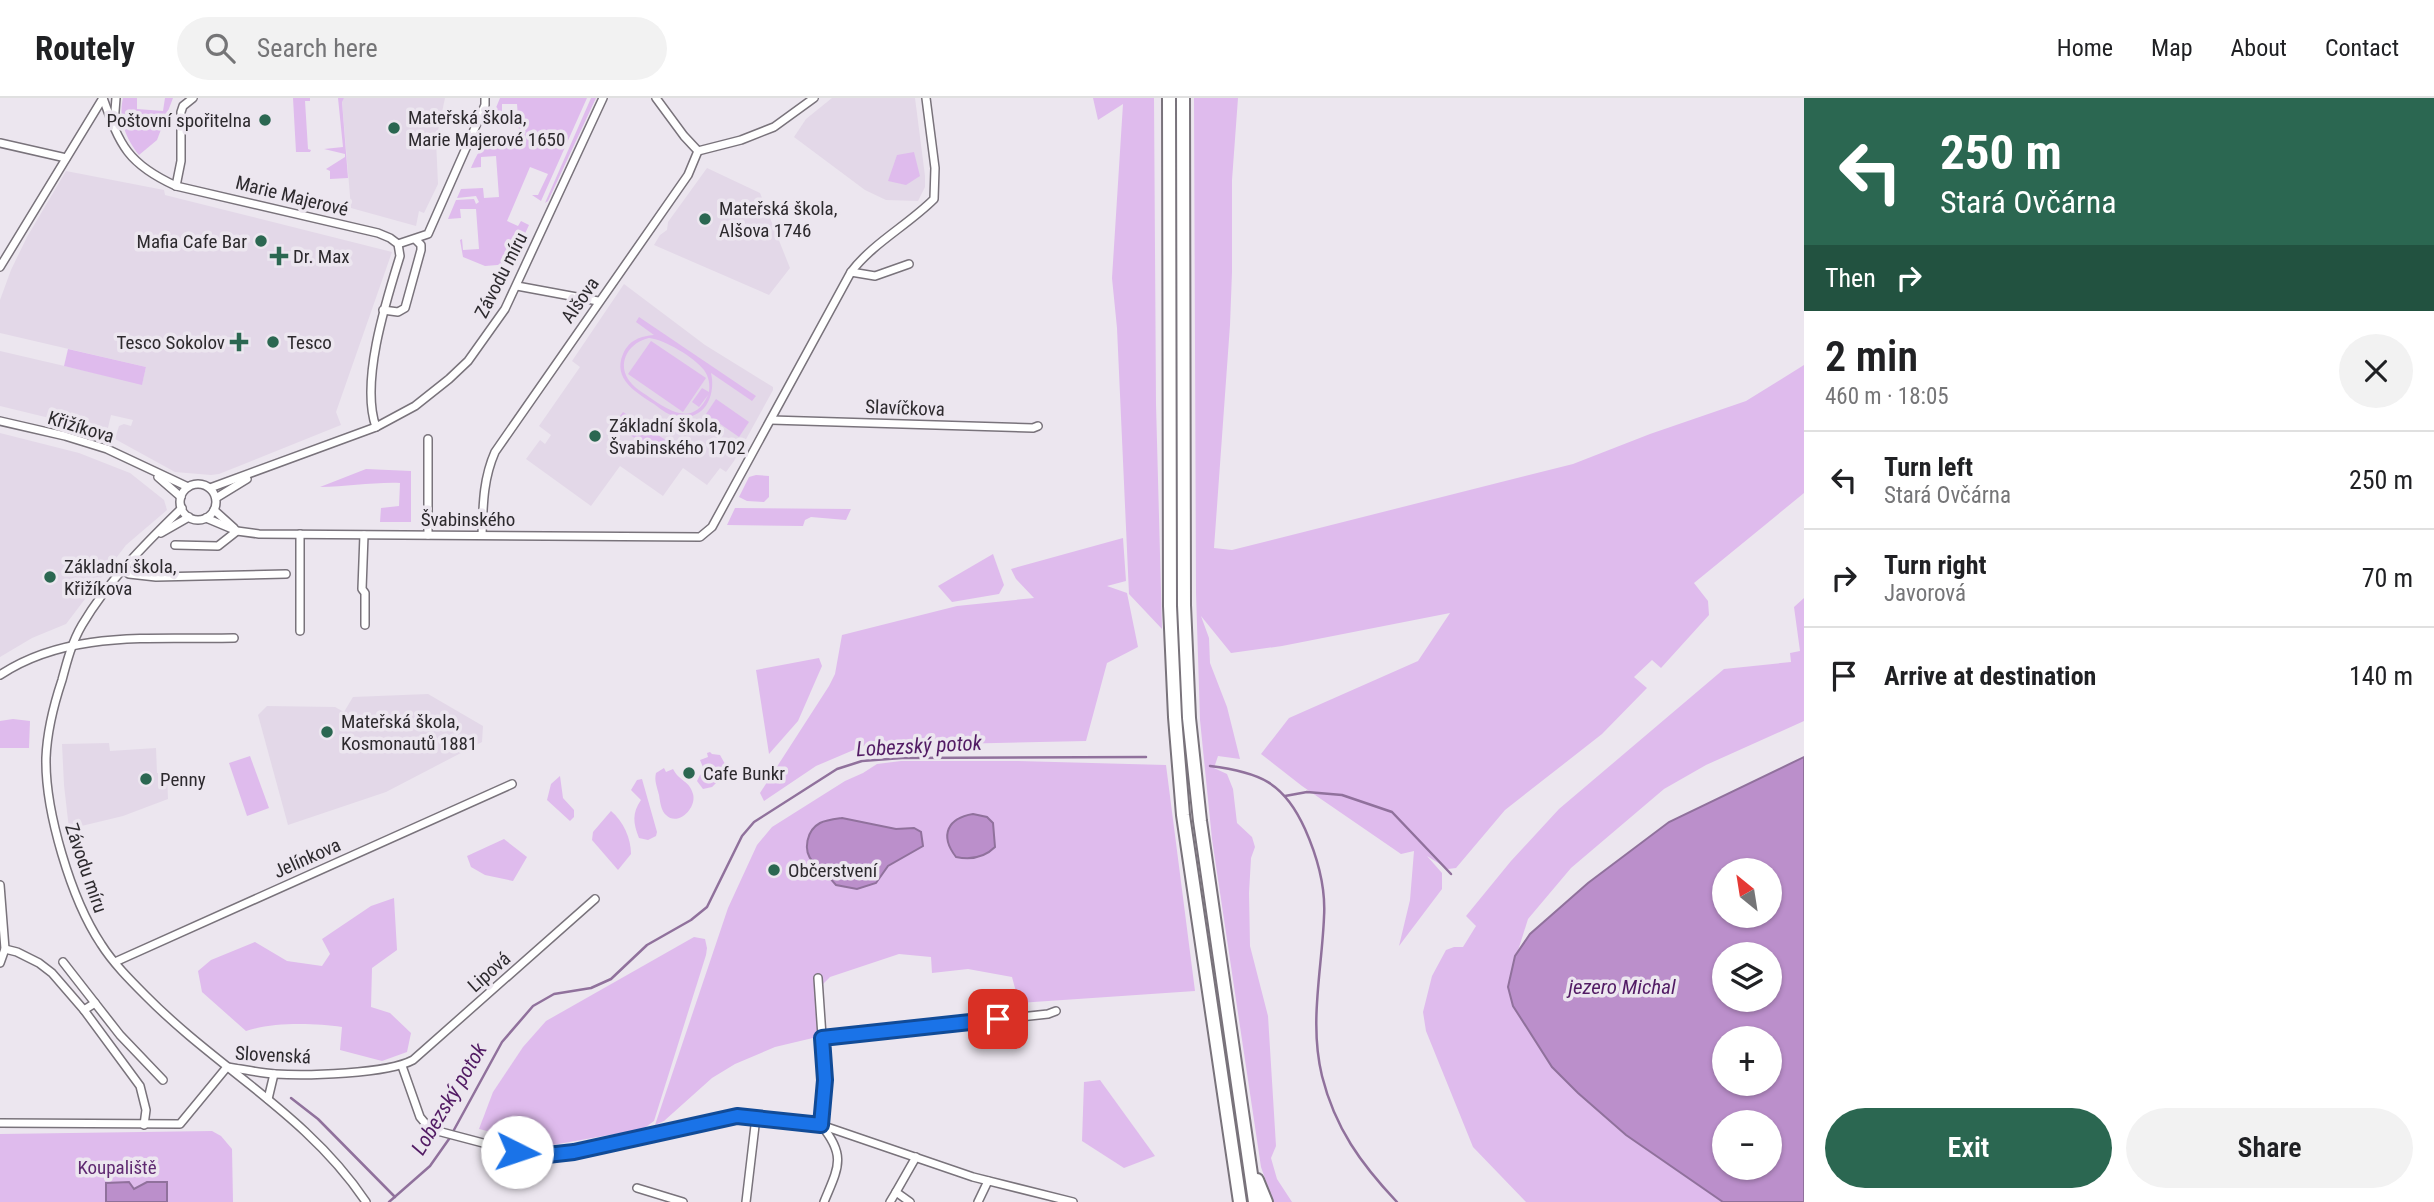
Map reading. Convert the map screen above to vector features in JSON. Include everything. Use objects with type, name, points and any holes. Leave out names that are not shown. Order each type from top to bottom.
[{"type":"highway","points":[[1167,98],[1170,593],[1175,717],[1183,815],[1240,1202]]},
{"type":"highway","points":[[1183,98],[1184,605],[1189,718],[1200,821],[1255,1202]]},
{"type":"highway","points":[[1247,1153],[1266,1202]]},
{"type":"highway","points":[[1232,1202],[1233,1155]]},
{"type":"street","name":"Marie Majerové","points":[[103,98],[114,128],[127,151],[149,172],[176,186],[378,233],[398,244]]},
{"type":"street","points":[[0,267],[103,98]]},
{"type":"street","points":[[114,128],[116,98]]},
{"type":"street","points":[[176,186],[181,161],[181,112],[183,106],[193,98]]},
{"type":"street","points":[[376,427],[370,399],[379,325],[400,256],[398,244],[428,234],[485,105],[485,98]]},
{"type":"street","name":"Závodu míru","points":[[210,488],[376,427],[428,397],[468,360],[505,309],[517,286],[603,98]]},
{"type":"street","points":[[656,98],[698,151],[741,140],[774,127],[814,98]]},
{"type":"street","points":[[771,420],[851,272],[869,253],[919,215],[934,199],[934,168],[926,98]]},
{"type":"street","points":[[0,143],[66,158]]},
{"type":"street","name":"Alšova","points":[[482,535],[484,483],[495,452],[688,175],[698,151]]},
{"type":"street","points":[[383,310],[398,312],[405,308],[421,250],[421,245],[416,240]]},
{"type":"street","points":[[851,272],[875,276],[909,264]]},
{"type":"street","points":[[517,286],[598,301]]},
{"type":"street","name":"Slavíčkova","points":[[771,420],[1033,428],[1038,426]]},
{"type":"street","name":"Švabinského","points":[[206,518],[237,530],[259,534],[700,537],[712,527],[771,420]]},
{"type":"street","name":"Křižíkova","points":[[0,421],[107,449],[188,487]]},
{"type":"street","points":[[428,439],[428,535]]},
{"type":"street","name":"Křižíkova","points":[[149,470],[181,497]]},
{"type":"street","name":"Závodu míru","points":[[216,498],[259,471]]},
{"type":"street","points":[[199,484],[210,488],[216,498],[214,510],[200,520],[189,517],[181,508],[181,497],[188,487],[199,484]]},
{"type":"street","name":"Závodu míru","points":[[181,508],[149,541],[91,611],[72,645],[48,733],[46,759],[53,819],[71,881],[86,919],[102,946],[146,997],[318,1143],[366,1202]]},
{"type":"street","points":[[175,545],[218,546],[237,530],[214,510]]},
{"type":"street","name":"Závodu míru","points":[[149,541],[189,517]]},
{"type":"street","points":[[300,534],[300,631]]},
{"type":"street","points":[[364,535],[362,589],[365,593],[365,625]]},
{"type":"street","points":[[124,570],[129,574],[156,577],[286,574]]},
{"type":"street","points":[[0,675],[40,653],[93,640],[234,638]]},
{"type":"street","name":"Jelínkova","points":[[116,962],[512,784]]},
{"type":"street","points":[[0,885],[5,949],[0,963]]},
{"type":"street","name":"Lipová","points":[[402,1066],[414,1060],[595,899]]},
{"type":"street","points":[[5,949],[17,952],[52,973],[84,1010],[140,1086],[146,1110],[144,1125]]},
{"type":"street","points":[[63,962],[120,1035],[163,1080]]},
{"type":"street","points":[[818,978],[825,1080],[821,1125],[835,1142],[839,1167],[824,1202]]},
{"type":"street","points":[[84,1010],[94,1003]]},
{"type":"street","points":[[822,1038],[1056,1011]]},
{"type":"street","points":[[402,1066],[420,1117],[430,1129],[517,1152],[547,1155],[574,1152],[737,1116],[756,1117],[821,1125],[988,1181],[1071,1202]]},
{"type":"street","name":"Slovenská","points":[[0,1123],[180,1124],[227,1067],[275,1074],[357,1072],[402,1066]]},
{"type":"street","points":[[268,1099],[275,1074]]},
{"type":"street","points":[[746,1202],[756,1117]]},
{"type":"street","points":[[890,1202],[916,1157]]},
{"type":"street","points":[[978,1202],[988,1181]]},
{"type":"street","points":[[637,1188],[682,1202]]},
{"type":"street","points":[[897,1192],[910,1202]]},
{"type":"shaded area","points":[[344,98],[445,98],[436,140],[438,184],[424,213],[419,211],[416,226],[351,208],[342,101]]},
{"type":"shaded area","points":[[832,98],[915,98],[925,176],[925,187],[918,201],[886,200],[865,190],[794,137],[806,119]]},
{"type":"shaded area","points":[[707,168],[760,193],[790,268],[769,295],[654,245],[667,230],[668,222]]},
{"type":"shaded area","points":[[66,171],[164,190],[165,195],[392,252],[336,412],[341,425],[211,475],[175,472],[115,439],[119,426],[131,426],[133,420],[111,415],[107,432],[0,406],[0,351],[142,384],[146,367],[0,333],[0,300],[11,270]]},
{"type":"shaded area","points":[[624,284],[705,345],[773,387],[773,390],[734,461],[726,472],[720,468],[707,485],[683,468],[663,496],[620,466],[591,506],[526,459],[540,440],[545,444],[551,435],[539,426],[580,367],[572,361]]},
{"type":"shaded area","name":"Základní škola, Křižíkova","points":[[0,433],[79,453],[130,473],[164,500],[167,510],[126,545],[66,624],[32,638],[0,657]]},
{"type":"shaded area","points":[[428,694],[483,726],[482,742],[386,792],[288,825],[258,715],[267,706],[335,707],[344,712],[353,697]]},
{"type":"shaded area","points":[[109,743],[110,751],[156,748],[157,773],[167,773],[168,799],[123,816],[69,829],[62,744]]},
{"type":"green space","points":[[123,98],[137,98],[137,109],[163,111],[165,98],[173,98],[157,140],[139,155],[124,128]]},
{"type":"green space","points":[[293,98],[310,98],[310,101],[305,101],[310,152],[296,152]]},
{"type":"green space","points":[[338,98],[344,98],[342,102],[348,178],[330,179],[330,171],[326,169],[345,157],[345,154],[324,149],[343,147]]},
{"type":"green space","points":[[500,98],[587,98],[541,201],[532,195],[538,195],[548,174],[530,167],[507,221],[518,226],[521,221],[529,225],[511,264],[485,266],[463,257],[460,240],[462,239],[463,250],[479,249],[476,209],[460,209],[461,218],[448,219],[456,200],[474,199],[476,204],[479,202],[476,196],[457,198],[461,189],[483,188],[484,198],[499,197],[496,156],[481,157],[481,167],[471,168],[479,152],[491,140],[504,136],[504,145],[520,144],[517,104],[502,104],[502,115],[493,115]]},
{"type":"green space","points":[[591,98],[596,98],[545,203]]},
{"type":"green space","points":[[1093,98],[1154,98],[1156,404],[1162,629],[1129,594],[1117,328],[1112,278],[1123,104],[1098,120]]},
{"type":"green space","points":[[1194,98],[1238,98],[1232,180],[1230,325],[1214,548],[1232,550],[1573,464],[1746,401],[1804,365],[1804,493],[1694,583],[1708,601],[1709,615],[1661,668],[1652,660],[1634,677],[1647,688],[1602,734],[1505,810],[1456,868],[1448,869],[1427,856],[1442,873],[1442,889],[1399,946],[1410,900],[1414,851],[1401,854],[1302,786],[1261,754],[1289,718],[1418,661],[1450,613],[1282,646],[1231,653],[1201,616],[1209,638],[1210,663],[1227,707],[1240,759],[1218,756],[1214,768],[1227,774],[1233,789],[1237,823],[1252,837],[1255,847],[1251,858],[1249,893],[1250,946],[1268,1016],[1276,1146],[1271,1158],[1277,1179],[1292,1202],[1273,1202],[1261,1167],[1212,839],[1200,720],[1196,593]]},
{"type":"green space","points":[[914,152],[920,176],[906,185],[888,181],[897,155]]},
{"type":"green space","points":[[639,317],[756,396],[752,401],[711,373],[712,389],[702,410],[688,417],[666,412],[634,390],[623,378],[620,363],[629,345],[640,338],[654,335],[636,322]],"holes":[[[655,339],[687,355],[706,373],[709,392],[702,388],[692,402],[699,407],[708,395],[702,405],[696,411],[673,411],[641,391],[628,379],[624,366],[627,353],[642,340]]]},
{"type":"green space","points":[[651,341],[706,378],[683,412],[628,374]]},
{"type":"green space","points":[[68,349],[146,367],[142,385],[64,366]]},
{"type":"green space","points":[[716,399],[749,422],[739,437],[706,414]]},
{"type":"green space","points":[[623,412],[673,445],[664,458],[614,424]]},
{"type":"green space","points":[[366,469],[411,471],[411,522],[380,522],[381,508],[399,506],[400,483],[320,487]]},
{"type":"green space","points":[[769,476],[769,497],[764,502],[747,501],[739,497],[749,477]]},
{"type":"green space","points":[[735,508],[851,509],[846,520],[811,517],[805,520],[803,526],[727,525]]},
{"type":"green space","points":[[1123,538],[1126,581],[1107,586],[1127,593],[1138,647],[1107,663],[1086,741],[863,746],[816,766],[764,801],[760,793],[835,674],[842,635],[957,606],[1034,598],[1016,579],[1011,569]]},
{"type":"green space","points":[[993,554],[1004,585],[999,594],[952,602],[938,586]]},
{"type":"green space","points":[[1804,598],[1804,721],[1706,765],[1664,789],[1571,868],[1528,919],[1510,976],[1626,1135],[1723,1202],[1526,1202],[1473,1147],[1426,1031],[1423,1012],[1432,976],[1446,950],[1463,947],[1476,926],[1466,916],[1511,861],[1559,809],[1724,669],[1791,662],[1790,653],[1800,651],[1794,607]]},
{"type":"green space","points":[[819,658],[822,666],[798,721],[769,754],[756,670]]},
{"type":"green space","points":[[0,721],[30,721],[29,748],[0,748]]},
{"type":"green space","points":[[707,753],[720,755],[725,764],[725,774],[712,787],[703,789],[697,781],[705,772],[700,760],[708,757]]},
{"type":"green space","points":[[250,756],[269,808],[247,816],[229,763]]},
{"type":"green space","points":[[901,761],[1166,765],[1195,991],[1019,1003],[1012,977],[968,969],[932,973],[931,957],[899,954],[830,977],[823,984],[825,1031],[817,1037],[775,1047],[735,1064],[712,1078],[664,1121],[655,1125],[728,908],[757,845],[772,827],[845,781],[877,764]]},
{"type":"green space","points":[[664,768],[666,772],[673,769],[693,794],[689,810],[676,819],[664,813],[656,784],[656,773]]},
{"type":"green space","points":[[560,776],[563,798],[574,810],[574,817],[570,821],[547,800],[551,784]]},
{"type":"green space","points":[[642,779],[657,832],[656,836],[648,840],[639,838],[637,833],[635,814],[641,800],[631,790],[637,780]]},
{"type":"green space","points":[[611,811],[623,825],[631,848],[631,854],[618,870],[592,840],[593,832]]},
{"type":"green space","points":[[504,839],[527,857],[513,881],[485,875],[471,867],[467,856]]},
{"type":"green space","points":[[394,898],[397,950],[372,968],[371,1007],[390,1013],[411,1033],[407,1052],[382,1061],[340,1050],[342,1027],[293,1024],[246,1031],[202,992],[198,971],[211,960],[255,942],[287,961],[322,966],[330,954],[322,939],[371,906]]},
{"type":"green space","points":[[694,937],[705,939],[706,955],[654,1121],[643,1129],[547,1146],[479,1129],[493,1092],[523,1047],[546,1021]]},
{"type":"green space","points":[[1100,1080],[1155,1156],[1124,1168],[1082,1141],[1084,1082]]},
{"type":"green space","name":"Koupaliště","points":[[212,1131],[221,1136],[232,1149],[233,1202],[0,1202],[0,1134]]},
{"type":"water","name":"jezero Michal","points":[[1804,757],[1804,1202],[1723,1202],[1626,1135],[1552,1067],[1513,1006],[1508,987],[1515,956],[1530,934],[1588,883],[1669,822]]},
{"type":"water","points":[[973,814],[987,817],[993,823],[995,847],[977,857],[956,857],[948,842],[949,829],[957,819]]},
{"type":"water","points":[[842,818],[896,829],[914,828],[921,832],[923,846],[888,866],[876,883],[857,889],[836,885],[822,868],[813,862],[807,846],[809,835],[816,826],[825,821]]},
{"type":"water","points":[[129,1182],[134,1189],[147,1182],[167,1182],[167,1202],[106,1202],[106,1183]]},
{"type":"waterway","name":"Lobezský potok","points":[[389,1202],[430,1166],[449,1139],[502,1042],[533,1006],[554,994],[591,988],[611,979],[647,945],[691,920],[707,907],[742,836],[754,822],[837,769],[862,761],[902,758],[1146,757]]},
{"type":"waterway","name":"Lobezský potok","points":[[1210,766],[1243,772],[1268,782],[1288,800],[1305,829],[1317,861],[1324,894],[1316,1016],[1322,1076],[1342,1129],[1372,1174],[1397,1202]]},
{"type":"waterway","points":[[1285,796],[1307,792],[1342,795],[1392,812],[1451,874]]},
{"type":"waterway","points":[[291,1098],[318,1119],[395,1197]]},
{"type":"place","name":"Poštovní spořitelna","points":[[265,120]]},
{"type":"place","name":"Mateřská škola, Marie Majerové 1650","points":[[394,128]]},
{"type":"place","name":"Mateřská škola, Alšova 1746","points":[[705,219]]},
{"type":"place","name":"Mafia Cafe Bar","points":[[261,241]]},
{"type":"place","name":"Dr. Max","points":[[279,256]]},
{"type":"place","name":"Tesco Sokolov","points":[[239,342]]},
{"type":"place","name":"Tesco","points":[[273,342]]},
{"type":"place","name":"Základní škola, Švabinského 1702","points":[[595,436]]},
{"type":"place","name":"Základní škola, Křižíkova","points":[[50,577]]},
{"type":"place","name":"Mateřská škola, Kosmonautů 1881","points":[[327,732]]},
{"type":"place","name":"Cafe Bunkr","points":[[689,773]]},
{"type":"place","name":"Penny","points":[[146,779]]},
{"type":"place","name":"Občerstvení","points":[[774,870]]},
{"type":"route","points":[[517,1152],[547,1155],[574,1152],[737,1116],[821,1125],[825,1080],[822,1038],[998,1019]]}]
